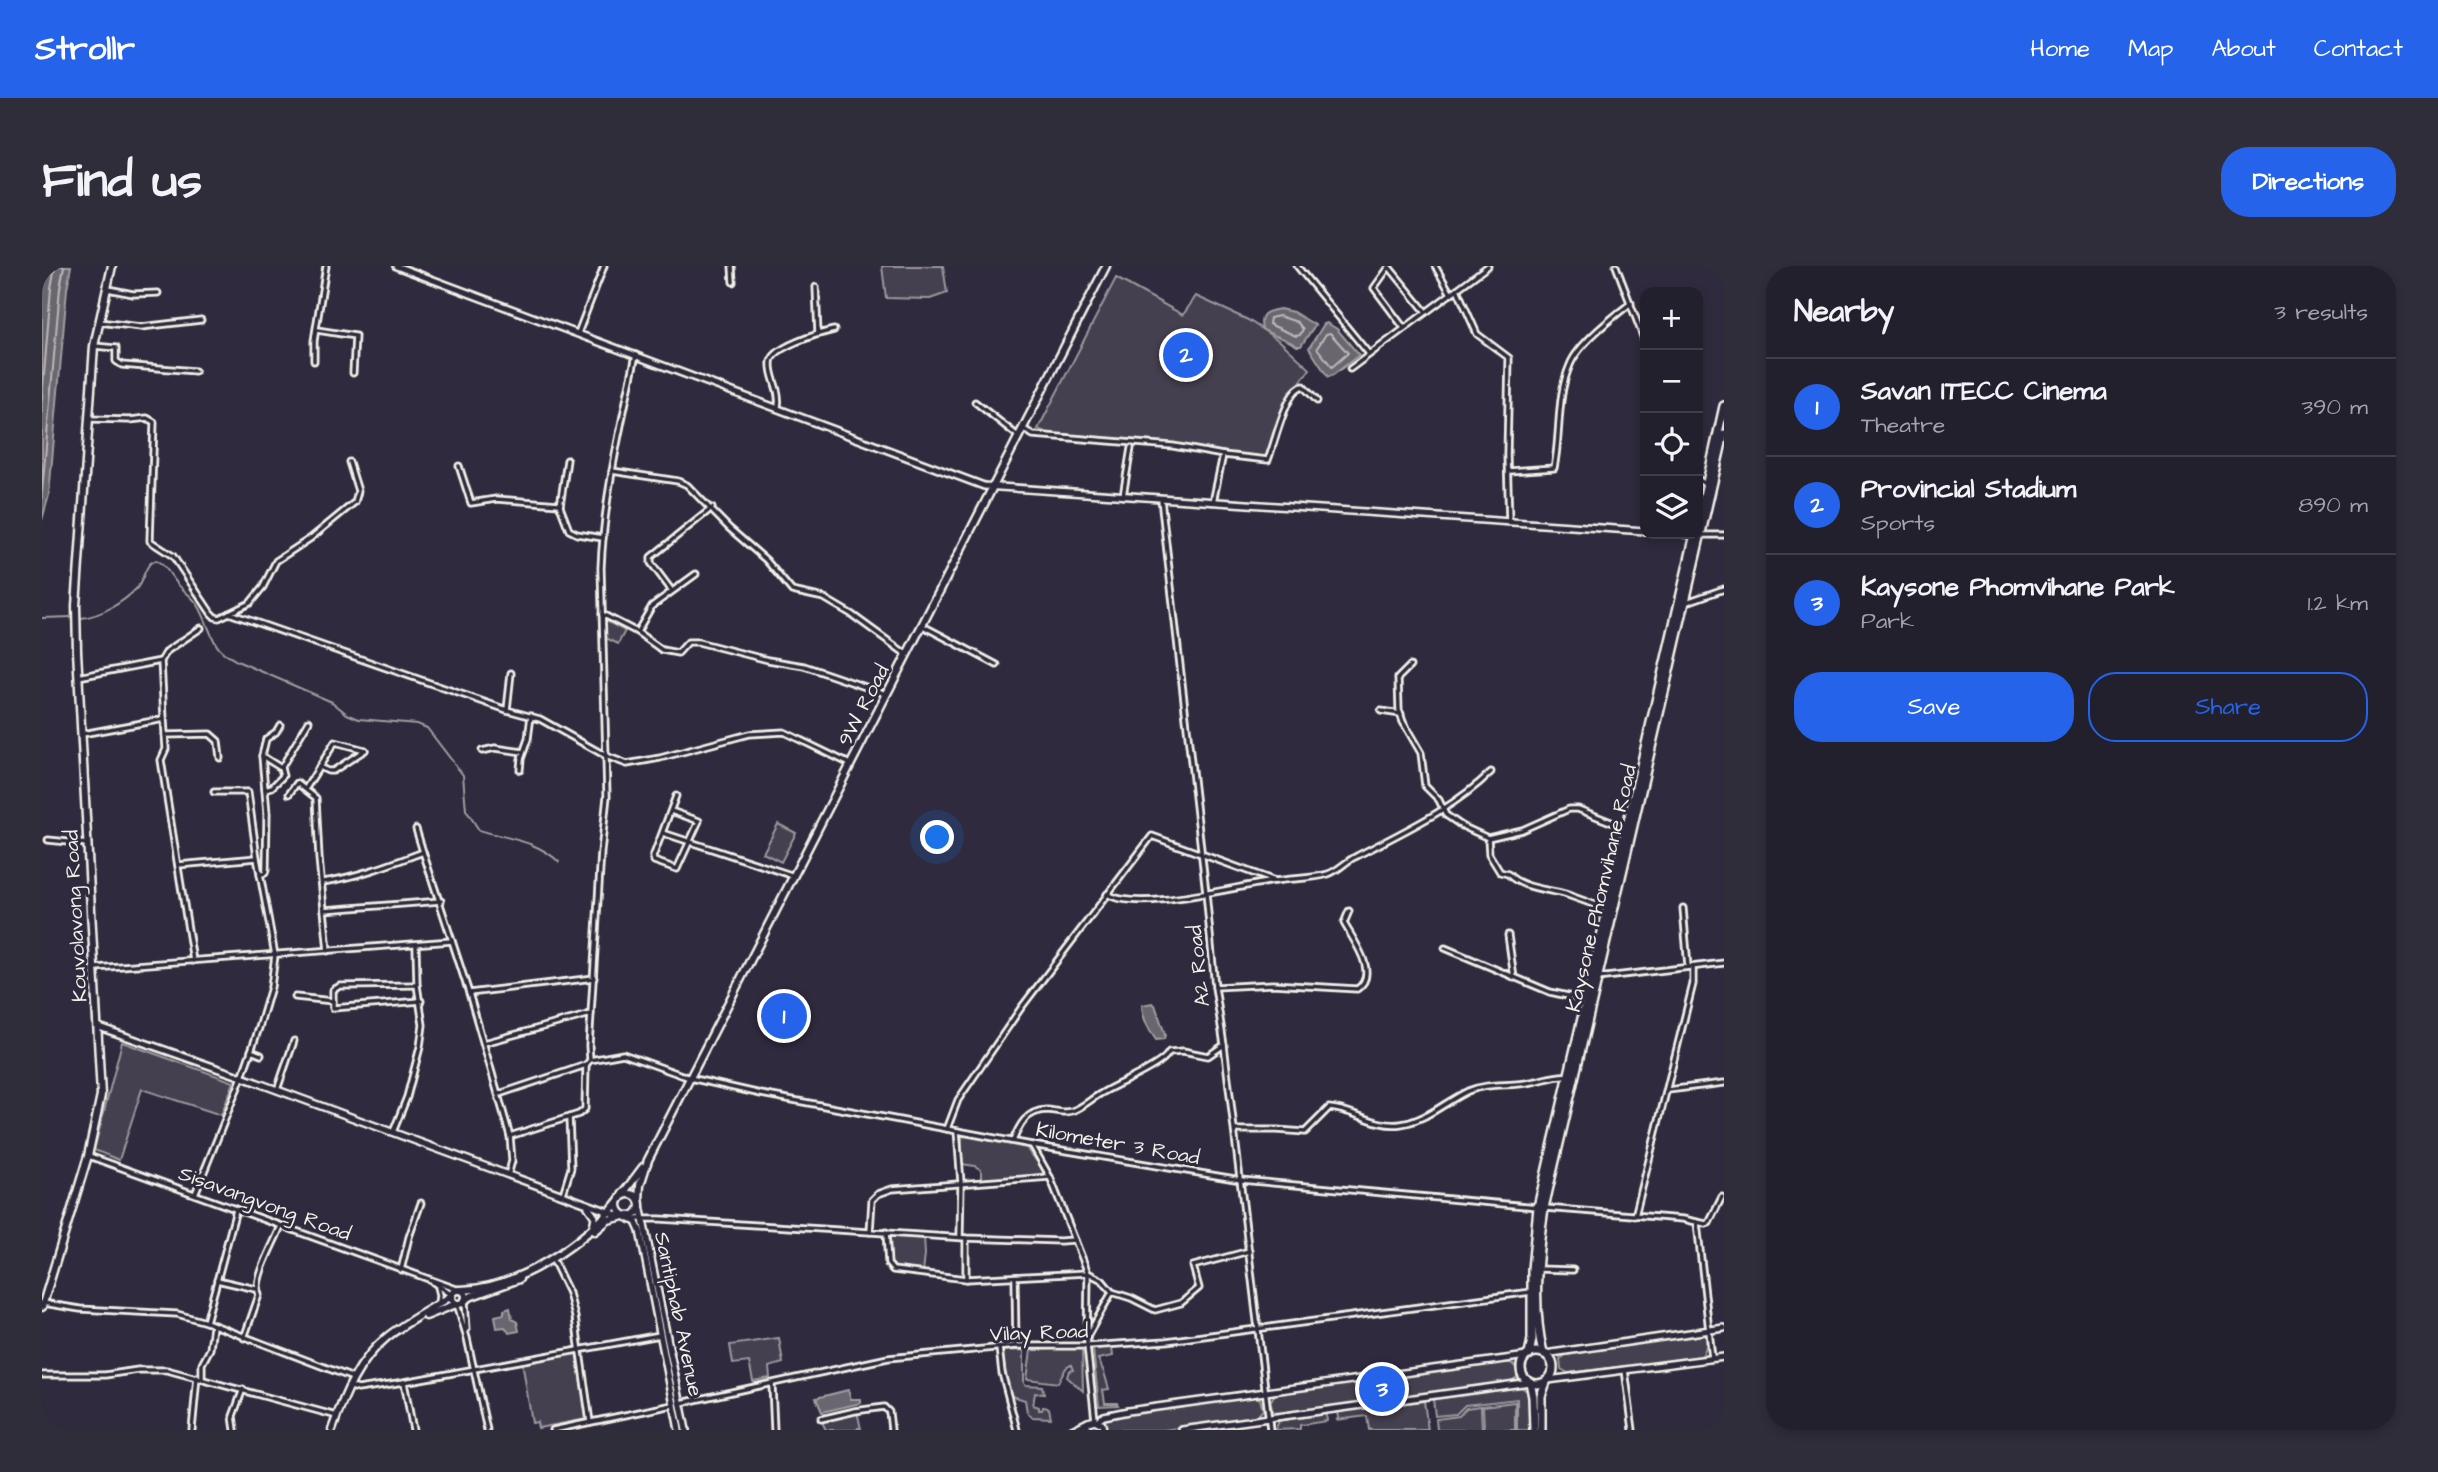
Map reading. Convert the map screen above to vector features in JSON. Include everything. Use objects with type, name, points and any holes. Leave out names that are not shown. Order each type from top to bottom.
[{"type":"highway","points":[[1703,499],[1724,406]]},
{"type":"highway","name":"Kaysone Phomvihane Road","points":[[1703,513],[1724,434]]},
{"type":"highway","name":"Kaysone Phomvihane Road","points":[[1528,1356],[1532,1339],[1533,1237],[1685,603],[1696,539]]},
{"type":"highway","name":"Kaysone Phomvihane Road","points":[[1561,1121],[1586,1000],[1595,978],[1607,909],[1696,539]]},
{"type":"highway","name":"Kaysone Phomvihane Road","points":[[1541,1208],[1538,1269],[1540,1339],[1544,1354]]},
{"type":"highway","points":[[1541,1430],[1541,1396],[1547,1381],[1553,1366],[1544,1354],[1528,1356],[1522,1364],[1524,1376],[1530,1382],[1538,1384],[1547,1381]]},
{"type":"highway","points":[[1530,1382],[1534,1430]]},
{"type":"main road","name":"Kouvolavong Road","points":[[43,1305],[88,1156],[102,1095],[76,606],[94,346],[97,322],[112,266]]},
{"type":"main road","name":"9W Road","points":[[332,1430],[353,1378],[379,1345],[460,1290],[480,1288],[526,1273],[581,1240],[608,1213],[648,1160],[1107,266]]},
{"type":"main road","name":"9W Road","points":[[411,1321],[527,1276],[554,1262],[603,1223],[636,1214],[640,1203],[640,1185],[648,1160]]},
{"type":"main road","points":[[626,1217],[618,1208],[620,1198],[631,1194],[640,1203]]},
{"type":"main road","points":[[451,1295],[461,1302],[466,1296],[460,1290]]},
{"type":"street","points":[[314,361],[326,266]]},
{"type":"street","points":[[396,266],[984,486],[1640,531]]},
{"type":"street","points":[[578,333],[604,266]]},
{"type":"street","points":[[732,266],[733,282]]},
{"type":"street","points":[[1298,266],[1369,354]]},
{"type":"street","points":[[1434,266],[1451,294]]},
{"type":"street","points":[[1350,369],[1488,266]]},
{"type":"street","points":[[1616,266],[1640,328]]},
{"type":"street","points":[[1404,328],[1374,288],[1389,267],[1426,312]]},
{"type":"street","points":[[816,287],[818,334]]},
{"type":"street","points":[[106,289],[133,294],[158,293]]},
{"type":"street","points":[[1457,289],[1477,334],[1509,358],[1509,522]]},
{"type":"street","points":[[1509,471],[1554,468],[1564,384],[1570,363],[1589,341],[1631,303]]},
{"type":"street","points":[[97,322],[141,327],[201,320]]},
{"type":"street","points":[[317,330],[355,336],[353,373]]},
{"type":"street","points":[[778,407],[778,388],[770,360],[778,351],[834,330]]},
{"type":"street","points":[[94,346],[116,348],[116,361],[122,365],[195,371]]},
{"type":"street","points":[[499,1094],[586,1065],[590,1060],[601,852],[607,796],[602,614],[603,538],[612,471],[636,355]]},
{"type":"street","points":[[1024,429],[1033,435],[1173,446],[1268,460],[1287,403],[1297,388],[1303,386],[1317,401]]},
{"type":"street","points":[[975,402],[1019,437]]},
{"type":"street","points":[[88,419],[152,419],[154,422],[150,541],[173,556],[215,617],[219,618],[250,603],[276,561],[311,538],[355,502],[358,491],[349,462]]},
{"type":"street","points":[[1123,496],[1131,448]]},
{"type":"street","points":[[1213,502],[1223,455]]},
{"type":"street","points":[[568,460],[561,506],[569,530],[603,538]]},
{"type":"street","points":[[459,467],[471,503],[496,499],[561,506]]},
{"type":"street","points":[[612,471],[682,482],[766,561],[792,591],[824,598],[908,656]]},
{"type":"street","name":"A2 Road","points":[[1161,499],[1215,987],[1235,1130],[1270,1430]]},
{"type":"street","points":[[672,592],[652,563],[652,557],[712,508]]},
{"type":"street","points":[[1703,535],[1724,535]]},
{"type":"street","points":[[637,632],[652,606],[696,574]]},
{"type":"street","points":[[1685,603],[1724,589]]},
{"type":"street","points":[[229,613],[531,716],[559,728],[606,756],[627,764],[636,764],[745,735],[775,731],[784,732],[852,765]]},
{"type":"street","points":[[602,614],[637,632],[662,650],[678,653],[688,642],[698,642],[804,666],[888,695]]},
{"type":"street","points":[[923,626],[997,664]]},
{"type":"street","points":[[193,961],[162,760],[166,749],[166,735],[161,661],[167,652],[201,628]]},
{"type":"street","points":[[78,677],[161,661]]},
{"type":"street","points":[[1410,666],[1398,678],[1401,714],[1421,753],[1425,786],[1439,800],[1446,815],[1488,838],[1522,830],[1569,810],[1578,809],[1626,828]]},
{"type":"street","points":[[507,710],[511,673]]},
{"type":"street","points":[[1381,711],[1401,714]]},
{"type":"street","points":[[520,770],[531,716]]},
{"type":"street","points":[[82,734],[164,719]]},
{"type":"street","points":[[281,768],[309,721]]},
{"type":"street","points":[[260,875],[266,870],[262,756],[266,739],[276,732],[280,725]]},
{"type":"street","points":[[166,735],[210,734],[218,741],[220,758]]},
{"type":"street","points":[[306,789],[319,767],[335,742],[364,749],[364,752],[333,771],[328,772],[319,767]]},
{"type":"street","points":[[481,751],[495,748],[523,752]]},
{"type":"street","points":[[262,756],[281,768],[283,776],[272,787],[265,789]]},
{"type":"street","points":[[1107,894],[1118,900],[1161,900],[1330,874],[1349,860],[1443,810],[1473,790],[1491,772]]},
{"type":"street","points":[[289,794],[297,783],[316,798],[328,951]]},
{"type":"street","points":[[195,1194],[251,1051],[271,987],[275,955],[248,792],[214,792]]},
{"type":"street","points":[[671,810],[699,821],[677,869],[654,861],[653,857],[676,796]]},
{"type":"street","points":[[416,829],[441,901],[499,1094],[510,1136],[512,1161],[508,1175]]},
{"type":"street","points":[[663,833],[794,876]]},
{"type":"street","points":[[947,1129],[958,1100],[1022,1006],[1152,836],[1202,852],[1275,881]]},
{"type":"street","points":[[1488,838],[1489,854],[1500,872],[1508,873],[1522,884],[1607,909]]},
{"type":"street","points":[[48,840],[88,844]]},
{"type":"street","points":[[323,882],[372,870],[423,852]]},
{"type":"street","points":[[178,865],[257,858]]},
{"type":"street","points":[[324,910],[441,901]]},
{"type":"street","points":[[1635,1216],[1693,984],[1682,908]]},
{"type":"street","points":[[1215,987],[1273,984],[1357,989],[1362,986],[1367,972],[1344,923],[1349,911]]},
{"type":"street","points":[[1508,935],[1514,978]]},
{"type":"street","points":[[95,968],[453,942]]},
{"type":"street","points":[[393,1132],[407,1097],[423,1025],[417,985],[416,945]]},
{"type":"street","points":[[1445,948],[1550,992],[1586,1000]]},
{"type":"street","points":[[1595,978],[1724,962]]},
{"type":"street","points":[[469,993],[594,978]]},
{"type":"street","points":[[417,985],[340,986],[334,990],[335,1010],[421,1001]]},
{"type":"street","points":[[295,998],[333,1001]]},
{"type":"street","points":[[484,1043],[591,1014]]},
{"type":"street","points":[[99,1027],[393,1132],[608,1213],[626,1217],[966,1238],[1075,1240]]},
{"type":"street","points":[[277,1090],[294,1041]]},
{"type":"street","points":[[1013,1141],[1021,1123],[1030,1115],[1047,1110],[1058,1113],[1079,1108],[1166,1058],[1169,1052],[1183,1051],[1208,1056],[1224,1045]]},
{"type":"street","points":[[251,1051],[261,1055]]},
{"type":"street","name":"Kilometer 3 Road","points":[[590,1060],[623,1055],[690,1078],[1032,1145],[1241,1180],[1683,1219],[1697,1223]]},
{"type":"street","points":[[510,1136],[583,1112],[586,1065]]},
{"type":"street","points":[[1235,1130],[1305,1132],[1329,1108],[1387,1125],[1404,1123],[1424,1117],[1466,1092],[1481,1087],[1569,1076]]},
{"type":"street","points":[[1668,1090],[1724,1083]]},
{"type":"street","points":[[562,1196],[571,1168],[569,1117]]},
{"type":"street","points":[[957,1131],[961,1183],[960,1237]]},
{"type":"street","points":[[1032,1145],[1050,1177],[1088,1273],[1087,1346],[1093,1421],[1086,1430]]},
{"type":"street","name":"Sisavangvong Road","points":[[88,1156],[460,1290]]},
{"type":"street","points":[[870,1231],[873,1200],[892,1189],[1050,1177]]},
{"type":"street","points":[[1712,1358],[1697,1223],[1709,1223],[1722,1197]]},
{"type":"street","points":[[401,1270],[421,1203]]},
{"type":"street","name":"Santiphab Avenue","points":[[640,1203],[678,1404],[680,1430]]},
{"type":"street","points":[[586,1204],[595,1217],[593,1228]]},
{"type":"street","points":[[206,1322],[221,1258],[237,1209]]},
{"type":"street","name":"Santiphab Avenue","points":[[626,1217],[640,1231],[686,1430]]},
{"type":"street","points":[[244,1338],[259,1295],[257,1289],[260,1274],[281,1226]]},
{"type":"street","points":[[886,1232],[888,1264],[893,1270],[966,1279],[1088,1273],[1102,1280],[1112,1292],[1131,1297],[1155,1310],[1178,1304],[1199,1288],[1192,1267],[1249,1251]]},
{"type":"street","points":[[966,1238],[966,1279]]},
{"type":"street","points":[[554,1262],[569,1293],[575,1317],[590,1422]]},
{"type":"street","points":[[1538,1269],[1573,1270]]},
{"type":"street","points":[[1015,1278],[1016,1346]]},
{"type":"street","points":[[217,1280],[257,1289]]},
{"type":"street","name":"Sisavangvong Road","points":[[432,1281],[451,1295]]},
{"type":"street","points":[[437,1285],[440,1295],[438,1305]]},
{"type":"street","points":[[1087,1337],[1112,1292]]},
{"type":"street","name":"Vilay Road","points":[[553,1430],[888,1359],[1016,1346],[1087,1346],[1166,1341],[1531,1292]]},
{"type":"street","points":[[461,1302],[467,1338]]},
{"type":"street","points":[[461,1302],[487,1430]]},
{"type":"street","points":[[43,1305],[177,1314],[206,1322],[353,1378]]},
{"type":"street","points":[[192,1430],[199,1378],[202,1364],[210,1349],[213,1326]]},
{"type":"street","points":[[1544,1354],[1724,1328]]},
{"type":"street","points":[[349,1387],[358,1389],[404,1382],[662,1335]]},
{"type":"street","points":[[999,1348],[1002,1373],[1017,1430]]},
{"type":"street","points":[[1072,1430],[1104,1416],[1128,1411],[1528,1356]]},
{"type":"street","points":[[1547,1381],[1724,1357]]},
{"type":"street","points":[[42,1375],[105,1375],[154,1370],[179,1372],[337,1416]]},
{"type":"street","points":[[1625,1370],[1633,1430]]},
{"type":"street","points":[[404,1382],[413,1430]]},
{"type":"street","points":[[1182,1430],[1530,1382]]},
{"type":"street","points":[[772,1385],[774,1430]]},
{"type":"street","points":[[235,1430],[233,1416],[243,1389]]},
{"type":"street","points":[[1092,1406],[1104,1416]]},
{"type":"street","points":[[821,1419],[884,1408],[889,1412],[891,1430]]},
{"type":"street","points":[[1093,1421],[1102,1424],[1103,1430]]},
{"type":"shaded area","points":[[882,266],[943,266],[947,293],[930,299],[886,298]]},
{"type":"shaded area","points":[[1116,278],[1183,315],[1196,296],[1248,320],[1281,342],[1310,369],[1285,402],[1266,455],[1262,458],[1171,443],[1052,435],[1038,429]]},
{"type":"shaded area","points":[[603,619],[625,631],[618,644],[604,637]]},
{"type":"shaded area","points":[[778,824],[796,833],[781,862],[763,853]]},
{"type":"shaded area","points":[[122,1042],[234,1082],[221,1115],[142,1089],[119,1160],[94,1150]]},
{"type":"shaded area","points":[[962,1137],[1027,1148],[1043,1174],[981,1180],[981,1170],[975,1166],[961,1164]]},
{"type":"shaded area","points":[[889,1236],[924,1237],[923,1272],[894,1268],[889,1264]]},
{"type":"shaded area","points":[[1702,1334],[1707,1336],[1707,1339],[1701,1357],[1568,1373],[1561,1369],[1560,1359],[1566,1355]]},
{"type":"shaded area","points":[[779,1338],[783,1363],[769,1367],[770,1378],[753,1381],[749,1362],[733,1364],[730,1345]]},
{"type":"shaded area","points":[[1082,1348],[1083,1391],[1067,1377],[1069,1371],[1073,1370],[1071,1365],[1066,1368],[1058,1383],[1027,1379],[1031,1350]]},
{"type":"shaded area","points":[[1095,1348],[1112,1348],[1113,1356],[1098,1359],[1109,1389],[1103,1390],[1105,1403],[1118,1405],[1099,1406]]},
{"type":"shaded area","points":[[1024,1350],[1024,1383],[1042,1386],[1044,1394],[1035,1393],[1033,1405],[1039,1407],[1039,1410],[1043,1407],[1049,1408],[1051,1418],[1032,1417],[1027,1412],[1025,1400],[1009,1395],[1002,1351]]},
{"type":"shaded area","points":[[576,1352],[587,1419],[538,1428],[537,1422],[532,1423],[522,1361]]},
{"type":"shaded area","points":[[1507,1362],[1514,1366],[1517,1372],[1517,1377],[1509,1383],[1279,1414],[1273,1411],[1270,1402],[1275,1394]]},
{"type":"shaded area","points":[[1521,1387],[1530,1393],[1531,1430],[1517,1430],[1517,1399],[1465,1405],[1456,1414],[1435,1416],[1433,1399]]},
{"type":"shaded area","points":[[1254,1396],[1260,1399],[1263,1410],[1256,1417],[1164,1430],[1105,1430],[1104,1419],[1109,1416]]},
{"type":"shaded area","points":[[1424,1401],[1428,1430],[1369,1430],[1367,1416],[1336,1420],[1340,1411]]},
{"type":"shaded area","points":[[1515,1402],[1515,1430],[1484,1430],[1483,1406]]},
{"type":"shaded area","points":[[1481,1406],[1482,1430],[1437,1430],[1436,1419],[1459,1416],[1466,1408]]},
{"type":"shaded area","points":[[857,1411],[861,1429],[857,1430],[826,1430],[821,1420]]},
{"type":"shaded area","points":[[1326,1414],[1327,1421],[1300,1425],[1300,1429],[1275,1430],[1282,1420]]},
{"type":"water","points":[[42,266],[71,266],[49,495],[42,520]]},
{"type":"water","points":[[1280,309],[1293,312],[1315,325],[1301,346],[1262,329],[1263,316]]},
{"type":"water","points":[[1327,323],[1337,329],[1359,355],[1328,377],[1309,348]]},
{"type":"water","points":[[1152,1003],[1165,1034],[1164,1039],[1156,1040],[1144,1019],[1142,1005]]},
{"type":"water","points":[[510,1308],[512,1319],[517,1322],[519,1331],[509,1333],[505,1327],[497,1328],[495,1316],[504,1314],[504,1310]]},
{"type":"water","points":[[848,1390],[851,1399],[861,1399],[861,1403],[822,1412],[816,1398]]},
{"type":"waterway","points":[[81,618],[112,608],[126,598],[139,586],[151,563],[159,562],[198,605],[216,644],[225,654],[332,702],[347,714],[359,719],[417,724],[427,728],[463,775],[466,810],[479,830],[521,841],[541,849],[559,862]]},
{"type":"waterway","points":[[42,618],[72,617]]},
{"type":"place","name":"Provincial Stadium","points":[[1186,355]]},
{"type":"place","name":"Savan ITECC Cinema","points":[[784,1016]]},
{"type":"place","name":"Kaysone Phomvihane Park","points":[[1382,1389]]}]
